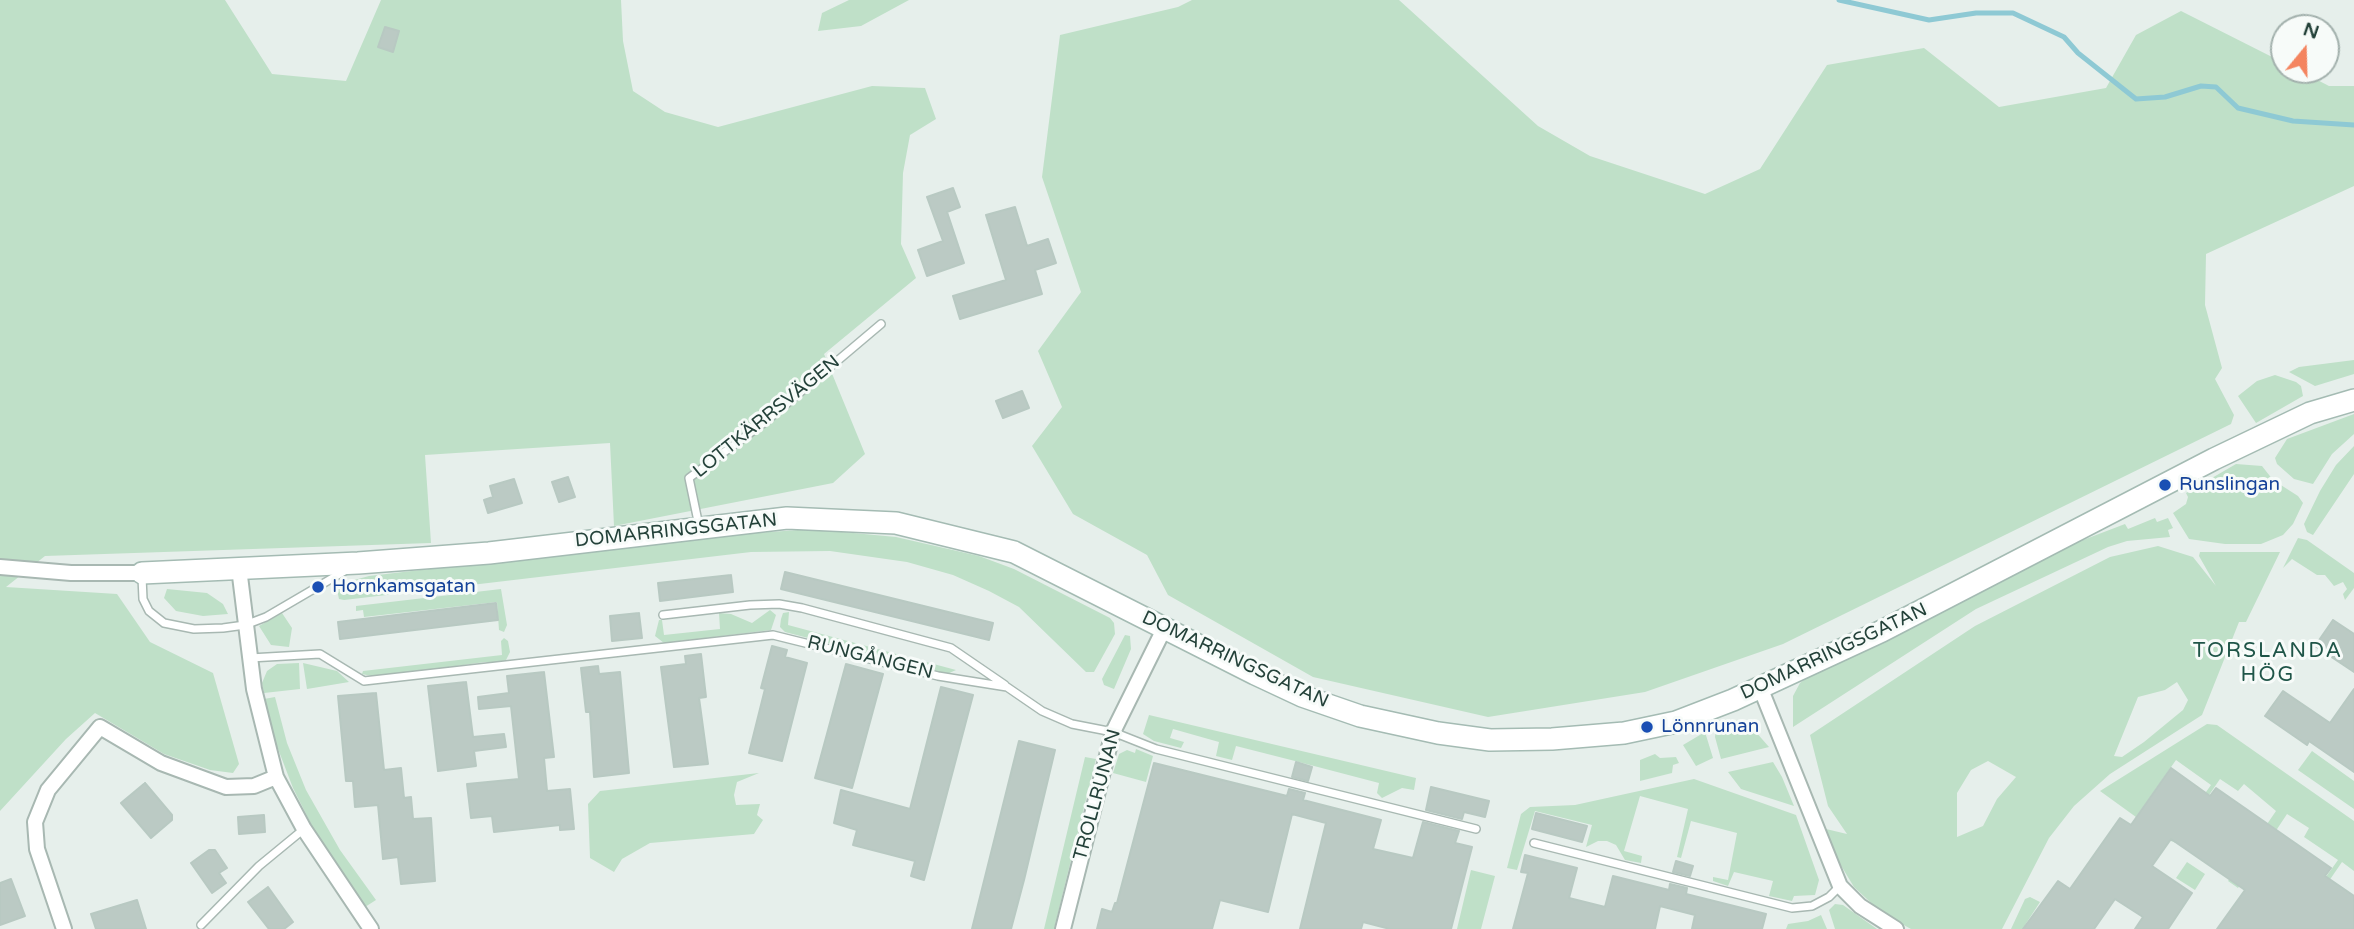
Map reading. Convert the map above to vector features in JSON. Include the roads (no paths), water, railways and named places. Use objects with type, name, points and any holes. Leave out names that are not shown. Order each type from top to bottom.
[{"type":"street","name":"DOMARRINGSGATAN","points":[[142,573],[358,564],[489,553],[699,527],[812,517],[896,523],[938,531],[1014,552],[1301,696],[1360,716],[1438,733],[1490,740],[1531,741],[1624,733],[1676,722],[1760,687],[1894,625],[2214,459],[2310,413],[2354,400]]},
{"type":"street","points":[[0,566],[71,573],[142,573]]},
{"type":"street","points":[[239,568],[261,730],[276,776],[304,830],[371,929]]},
{"type":"street","name":"TROLLRUNAN","points":[[1063,929],[1113,732],[1164,629]]},
{"type":"street","points":[[1760,687],[1840,886],[1860,906],[1896,929]]},
{"type":"street","points":[[64,929],[37,849],[35,822],[48,790],[100,727],[137,752],[226,787],[254,786],[276,776]]},
{"type":"lane","name":"LOTTKÄRRSVÄGEN","points":[[699,527],[689,478],[765,422],[881,324]]},
{"type":"lane","points":[[142,573],[143,599],[149,611],[164,623],[194,629],[245,625],[300,599],[358,564]]},
{"type":"lane","points":[[663,615],[750,605],[802,608],[951,648],[1007,687]]},
{"type":"lane","name":"RUNGÅNGEN","points":[[250,658],[320,654],[342,665],[364,681],[772,635],[938,676],[1007,687],[1058,719],[1113,732],[1156,749],[1476,829]]},
{"type":"lane","points":[[201,925],[259,866],[304,830]]},
{"type":"lane","points":[[1534,843],[1792,908],[1812,906],[1829,897],[1840,886]]},
{"type":"waterway","points":[[1839,0],[1929,20],[1976,13],[2013,13],[2064,37],[2078,53],[2136,99],[2165,97],[2201,86],[2216,87],[2238,108],[2293,121],[2354,125]]},
{"type":"place","name":"Runslingan","points":[[2165,485]]},
{"type":"place","name":"Hornkamsgatan","points":[[318,587]]},
{"type":"place","name":"Lönnrunan","points":[[1647,727]]},
{"type":"district","name":"TORSLANDA HÖG","points":[[2268,663]]}]
